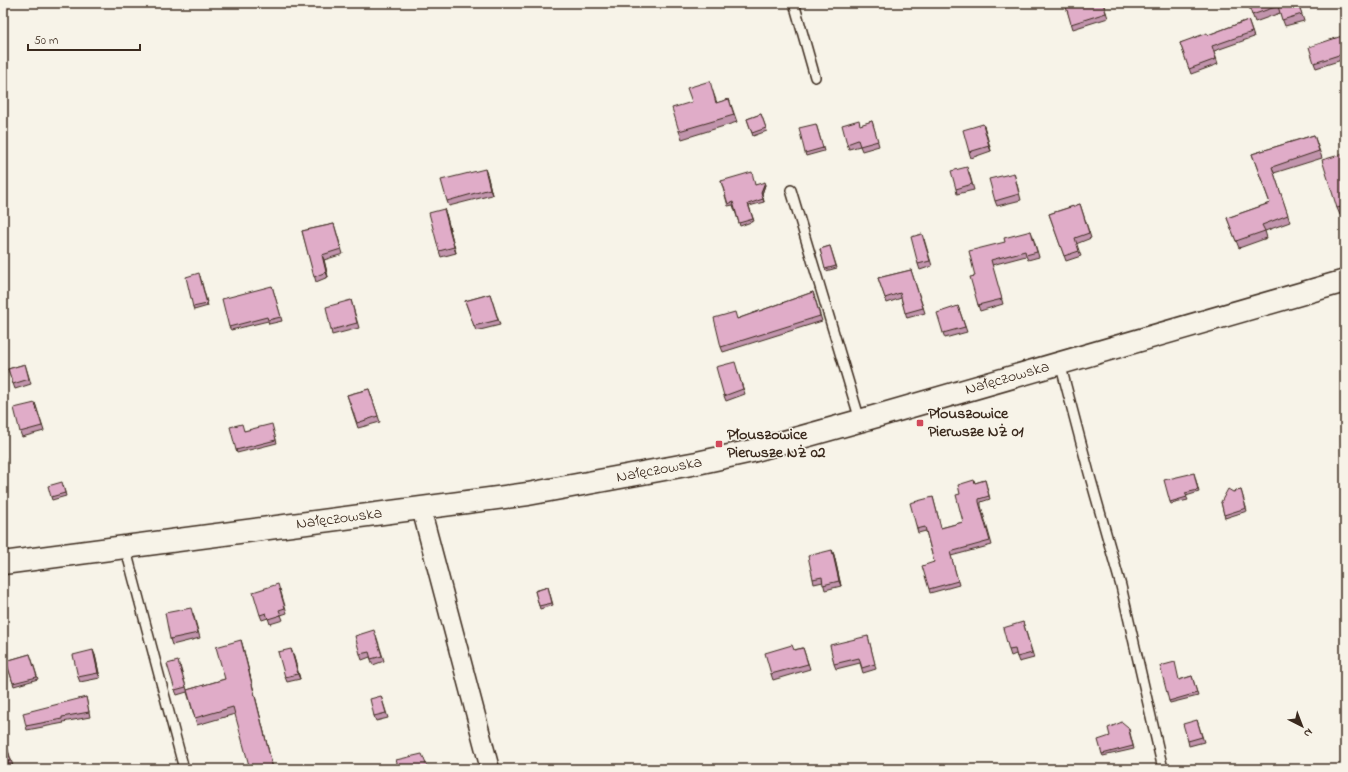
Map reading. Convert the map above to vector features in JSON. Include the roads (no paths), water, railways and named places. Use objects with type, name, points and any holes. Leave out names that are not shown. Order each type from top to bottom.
[{"type":"main road","name":"Nałęczowska","points":[[3,563],[421,508],[563,488],[655,472],[745,452],[1345,281]]},
{"type":"street","points":[[421,508],[421,516],[490,769]]},
{"type":"lane","points":[[794,3],[815,77]]},
{"type":"lane","points":[[792,190],[860,420]]},
{"type":"lane","points":[[1060,363],[1089,474],[1121,586],[1163,769]]},
{"type":"lane","points":[[126,546],[184,769]]},
{"type":"place","name":"Płouszowice Pierwsze NŻ 01","points":[[920,423]]},
{"type":"place","name":"Płouszowice Pierwsze NŻ 02","points":[[719,444]]}]
